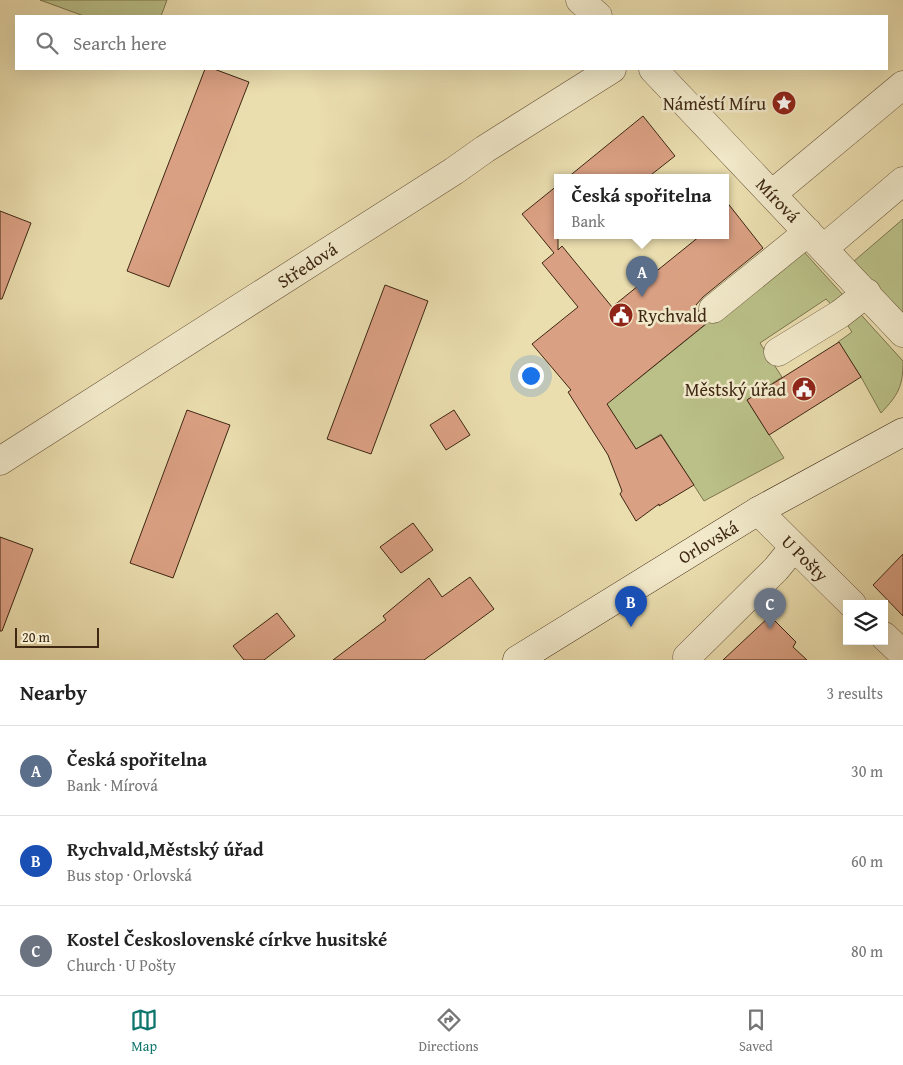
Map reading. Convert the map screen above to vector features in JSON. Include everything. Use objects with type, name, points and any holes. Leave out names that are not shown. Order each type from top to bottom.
[{"type":"street","points":[[580,0],[597,15]]},
{"type":"street","name":"Středová","points":[[0,460],[610,70]]},
{"type":"street","name":"Mírová","points":[[653,70],[903,333]]},
{"type":"street","points":[[772,194],[903,85]]},
{"type":"street","points":[[713,309],[903,181]]},
{"type":"street","points":[[778,352],[840,314],[867,293]]},
{"type":"street","name":"Orlovská","points":[[517,660],[758,512],[903,432]]},
{"type":"street","name":"U Pošty","points":[[758,512],[848,600]]},
{"type":"street","points":[[687,658],[776,569],[794,547]]},
{"type":"street","points":[[888,640],[903,654]]},
{"type":"green space","points":[[40,0],[167,0],[161,15],[81,15]]},
{"type":"green space","points":[[903,219],[903,315],[853,262]]},
{"type":"green space","points":[[795,242],[903,361],[901,384],[892,401],[881,413],[861,377],[838,342],[852,332],[840,314],[826,299],[760,343],[782,377],[747,400],[784,458],[704,501],[661,434],[636,449],[590,378],[637,380],[710,321]]},
{"type":"building","points":[[205,70],[217,70],[249,82],[169,287],[127,271]]},
{"type":"building","points":[[643,116],[675,156],[652,174],[572,174]]},
{"type":"building","points":[[554,188],[554,239],[558,239],[558,250],[562,246],[612,307],[696,239],[729,239],[729,205],[763,248],[703,297],[696,305],[701,318],[707,323],[607,404],[636,449],[661,435],[694,485],[659,506],[659,504],[636,521],[620,494],[622,491],[608,455],[568,392],[571,390],[532,344],[578,307],[542,263],[554,253],[522,214]]},
{"type":"building","points":[[0,211],[31,223],[2,299],[0,299]]},
{"type":"building","points":[[385,285],[428,301],[371,454],[327,439]]},
{"type":"building","name":"Městský úřad","points":[[839,342],[861,377],[769,435],[747,400]]},
{"type":"building","points":[[187,410],[230,425],[173,578],[130,563]]},
{"type":"building","points":[[454,410],[470,435],[446,450],[430,425]]},
{"type":"building","points":[[413,523],[433,550],[401,573],[380,547]]},
{"type":"building","points":[[0,537],[33,549],[2,631],[0,631]]},
{"type":"building","points":[[903,554],[903,616],[888,600],[873,585]]},
{"type":"building","points":[[470,577],[494,609],[424,660],[333,660],[386,620],[383,616],[429,578],[442,597]]},
{"type":"building","points":[[277,613],[295,636],[264,660],[244,660],[233,646]]},
{"type":"building","points":[[770,616],[796,642],[793,647],[807,660],[723,660]]},
{"type":"place","name":"Náměstí Míru","points":[[784,103]]},
{"type":"place","name":"Česká spořitelna","points":[[642,297]]},
{"type":"place","name":"Rychvald","points":[[621,315]]},
{"type":"place","name":"Městský úřad","points":[[804,389]]},
{"type":"place","name":"Rychvald,Městský úřad","points":[[631,627]]},
{"type":"place","name":"Kostel Československé církve husitské","points":[[770,629]]}]
